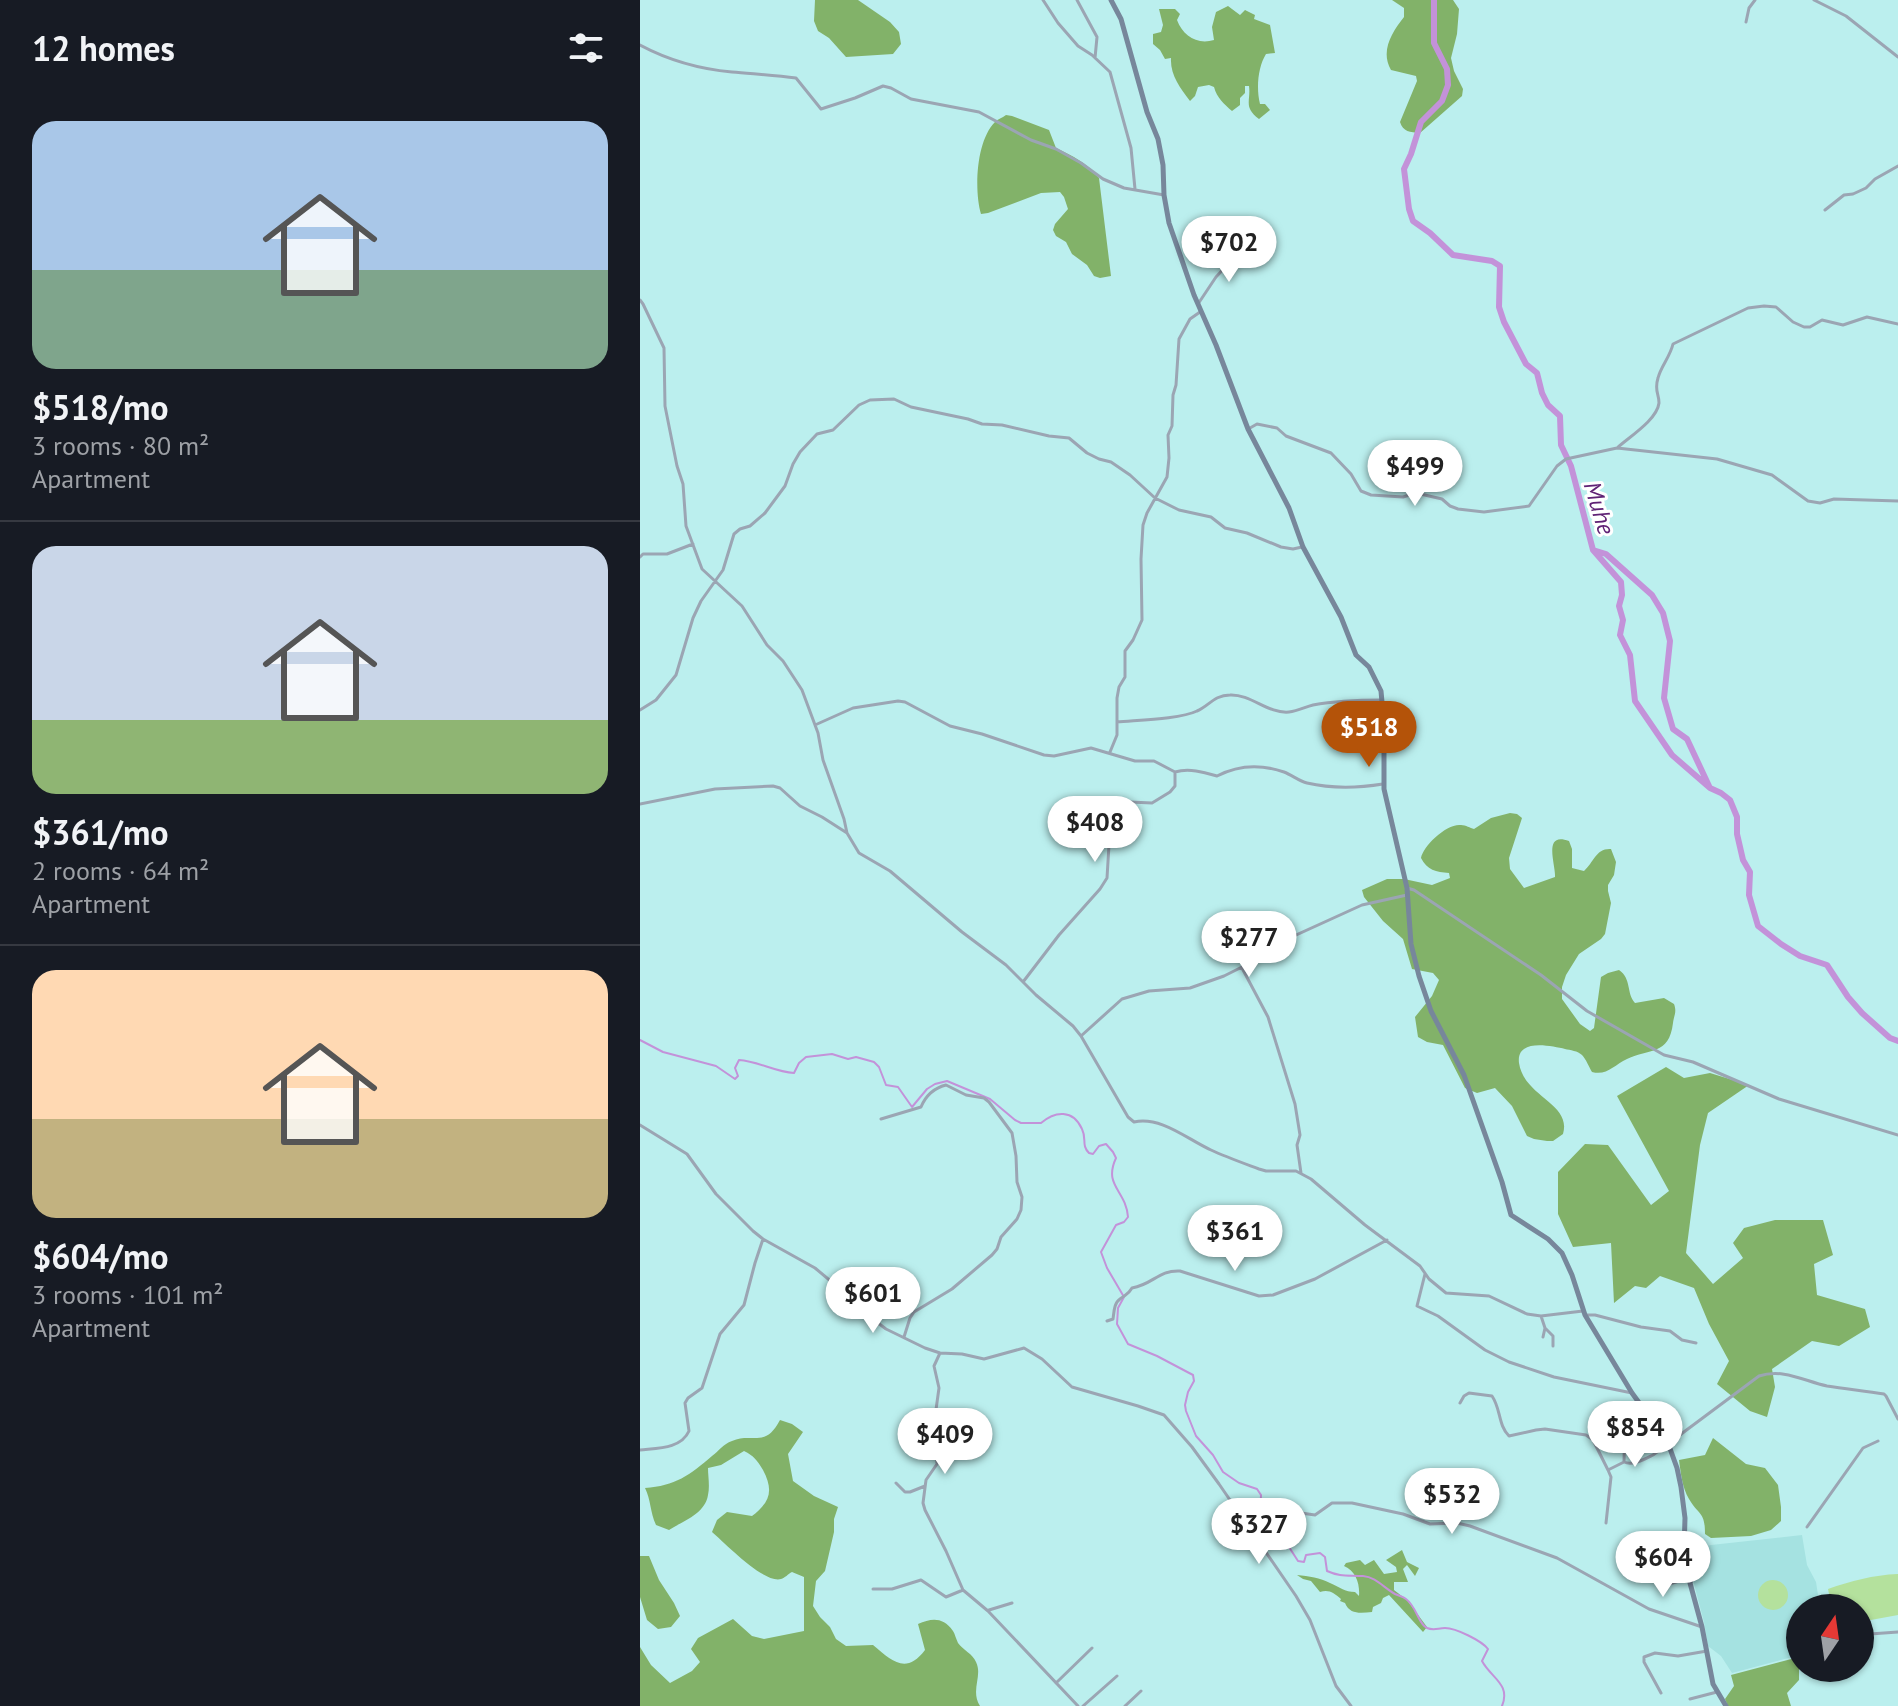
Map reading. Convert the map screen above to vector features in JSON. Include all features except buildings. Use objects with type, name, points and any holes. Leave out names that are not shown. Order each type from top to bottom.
[{"type":"main road","points":[[1111,0],[1121,19],[1147,112],[1158,139],[1169,223],[1201,312],[1248,429],[1289,508],[1303,547],[1341,617],[1356,655],[1377,680],[1384,724],[1384,784],[1407,891],[1411,944],[1431,1011],[1464,1075],[1511,1215],[1548,1239],[1562,1253],[1584,1313],[1632,1393],[1659,1423],[1668,1443],[1681,1487],[1685,1518],[1684,1551],[1692,1577],[1690,1583],[1711,1676],[1726,1706]]},
{"type":"street","points":[[1043,0],[1078,46],[1110,72],[1131,148],[1135,190]]},
{"type":"street","points":[[1077,0],[1097,37],[1095,58]]},
{"type":"street","points":[[1746,22],[1749,8],[1755,0]]},
{"type":"street","points":[[1814,0],[1846,16],[1898,57]]},
{"type":"street","points":[[640,45],[658,55],[688,64],[728,72],[796,78],[821,109],[883,86],[911,99],[979,112],[1031,140],[1056,149],[1103,179],[1124,188],[1164,195]]},
{"type":"street","points":[[1825,210],[1844,195],[1866,188],[1882,174],[1898,166]]},
{"type":"street","points":[[1198,304],[1216,277],[1243,248]]},
{"type":"street","points":[[640,300],[664,348],[667,419],[683,484],[686,526],[702,569],[742,606],[802,690],[847,833],[859,853],[890,871],[1006,965],[1073,1026],[1134,1122],[1144,1119],[1155,1122],[1213,1151],[1259,1169],[1301,1173],[1420,1266],[1446,1293],[1489,1296],[1527,1314],[1595,1315],[1670,1331],[1682,1340],[1696,1343]]},
{"type":"street","points":[[1617,448],[1654,415],[1659,402],[1655,390],[1657,380],[1662,366],[1671,355],[1673,344],[1748,308],[1776,307],[1804,327],[1822,320],[1843,325],[1867,317],[1898,324]]},
{"type":"street","points":[[1110,752],[1117,735],[1119,687],[1125,677],[1125,651],[1142,620],[1141,538],[1147,513],[1167,477],[1168,435],[1172,426],[1179,339],[1190,319],[1201,312]]},
{"type":"street","points":[[640,710],[656,700],[676,675],[693,618],[723,570],[734,534],[765,513],[785,486],[800,452],[817,434],[833,430],[859,405],[870,400],[894,399],[911,407],[982,424],[1069,438],[1087,453],[1111,462],[1130,475],[1155,498],[1179,510],[1211,517],[1225,528],[1281,547],[1303,547]]},
{"type":"street","points":[[1248,429],[1257,424],[1277,428],[1286,436],[1331,453],[1351,474],[1361,491],[1371,495],[1403,497],[1416,493],[1442,499],[1458,509],[1484,512],[1529,506],[1557,466],[1566,459],[1617,448],[1717,459],[1772,475],[1808,501],[1898,501]]},
{"type":"street","points":[[640,557],[643,554],[667,554],[694,544]]},
{"type":"street","points":[[1117,722],[1187,714],[1200,710],[1217,698],[1230,695],[1288,712],[1313,705],[1382,700]]},
{"type":"street","points":[[815,725],[853,708],[898,701],[950,726],[1044,755],[1054,756],[1091,748],[1135,761],[1154,761],[1175,772],[1199,771],[1217,776],[1229,770],[1260,766],[1286,773],[1308,784],[1337,788],[1384,784]]},
{"type":"street","points":[[1023,982],[1107,878],[1109,845],[1119,810],[1130,802],[1152,803],[1159,799],[1175,786],[1175,772]]},
{"type":"street","points":[[640,804],[715,789],[773,786],[780,788],[800,806],[847,833]]},
{"type":"street","points":[[1081,1036],[1122,999],[1149,991],[1190,988],[1224,976],[1242,967],[1261,951],[1362,905],[1414,890],[1541,975],[1587,1011],[1664,1055],[1693,1062],[1779,1099],[1898,1135]]},
{"type":"street","points":[[1242,967],[1268,1017],[1295,1104],[1301,1173]]},
{"type":"street","points":[[881,1119],[921,1107],[929,1094],[946,1085],[966,1095],[984,1098],[1012,1133],[1017,1182],[1022,1197],[1017,1219],[1005,1231],[994,1252],[952,1289],[914,1312],[904,1337]]},
{"type":"street","points":[[640,1125],[687,1154],[716,1194],[763,1239],[815,1268],[853,1304],[886,1329],[929,1351],[940,1353],[984,1359],[1024,1348],[1042,1359],[1072,1387],[1161,1414],[1192,1447],[1253,1532],[1310,1620],[1336,1686],[1351,1706]]},
{"type":"street","points":[[640,1450],[671,1446],[688,1435],[685,1403],[702,1388],[720,1334],[744,1305],[763,1239]]},
{"type":"street","points":[[1107,1321],[1113,1319],[1118,1299],[1129,1294],[1132,1288],[1150,1283],[1167,1271],[1180,1271],[1259,1296],[1273,1295],[1315,1279],[1387,1240]]},
{"type":"street","points":[[1425,1274],[1417,1306],[1438,1316],[1485,1350],[1554,1377],[1632,1393]]},
{"type":"street","points":[[1541,1316],[1545,1328],[1553,1336],[1553,1346]]},
{"type":"street","points":[[1543,1337],[1545,1328]]},
{"type":"street","points":[[940,1353],[934,1366],[940,1392],[934,1424],[937,1464],[927,1478],[924,1506],[963,1590],[988,1611],[1080,1706],[1117,1676]]},
{"type":"street","points":[[1608,1470],[1624,1462],[1635,1463],[1653,1455],[1759,1376],[1768,1373],[1790,1374],[1826,1386],[1885,1395],[1898,1419]]},
{"type":"street","points":[[1460,1403],[1469,1393],[1492,1396],[1502,1427],[1509,1436],[1545,1429],[1586,1435],[1593,1440],[1611,1477],[1606,1523]]},
{"type":"street","points":[[1624,1462],[1624,1438],[1630,1418],[1640,1404]]},
{"type":"street","points":[[1807,1527],[1863,1448],[1878,1441]]},
{"type":"street","points":[[896,1483],[905,1492],[925,1486]]},
{"type":"street","points":[[1287,1511],[1315,1515],[1332,1503],[1352,1503],[1403,1514],[1430,1524],[1470,1526],[1557,1558],[1649,1609],[1702,1627]]},
{"type":"street","points":[[1253,1532],[1259,1530]]},
{"type":"street","points":[[1663,1586],[1692,1577]]},
{"type":"street","points":[[873,1589],[892,1589],[921,1580],[946,1597],[963,1590]]},
{"type":"street","points":[[988,1611],[1012,1603]]},
{"type":"street","points":[[1874,1634],[1898,1632]]},
{"type":"street","points":[[1056,1683],[1092,1648]]},
{"type":"street","points":[[1661,1693],[1644,1657],[1655,1653],[1678,1656],[1707,1651]]},
{"type":"street","points":[[1125,1706],[1141,1691]]},
{"type":"street","points":[[1690,1699],[1717,1692]]},
{"type":"shaded area","points":[[1802,1535],[1807,1565],[1816,1582],[1818,1594],[1786,1594],[1786,1659],[1732,1673],[1721,1656],[1708,1646],[1688,1551],[1711,1545]]},
{"type":"green space","points":[[815,0],[858,0],[890,22],[899,32],[901,44],[893,54],[846,57],[818,31],[814,21]]},
{"type":"green space","points":[[1392,0],[1453,0],[1459,9],[1451,58],[1463,89],[1462,96],[1420,133],[1405,130],[1400,122],[1417,81],[1416,76],[1391,70],[1388,63],[1389,42],[1404,17],[1404,8]]},
{"type":"green space","points":[[1228,6],[1240,15],[1245,10],[1255,15],[1254,19],[1270,25],[1275,53],[1266,54],[1258,85],[1260,104],[1265,104],[1270,110],[1259,119],[1249,107],[1249,86],[1245,86],[1240,105],[1232,111],[1219,98],[1214,87],[1209,85],[1198,87],[1190,101],[1174,76],[1171,58],[1165,59],[1153,44],[1153,34],[1161,32],[1163,25],[1159,9],[1175,9],[1180,14],[1177,20],[1187,35],[1208,41],[1214,40],[1212,27],[1216,12]]},
{"type":"green space","points":[[1006,115],[1049,130],[1056,148],[1079,160],[1099,178],[1111,276],[1094,276],[1087,265],[1072,254],[1066,242],[1056,236],[1053,230],[1055,224],[1068,209],[1060,192],[1041,193],[981,214],[977,179],[980,153],[989,130]]},
{"type":"green space","points":[[1510,813],[1522,818],[1509,858],[1510,869],[1524,888],[1555,877],[1552,851],[1556,841],[1561,839],[1569,841],[1572,868],[1584,871],[1606,849],[1611,849],[1616,862],[1608,885],[1611,903],[1605,934],[1579,954],[1562,987],[1562,999],[1580,1024],[1590,1031],[1594,1028],[1601,977],[1619,970],[1626,978],[1635,1003],[1664,998],[1674,1004],[1675,1009],[1671,1034],[1662,1046],[1602,1072],[1592,1072],[1583,1057],[1574,1051],[1544,1046],[1523,1050],[1519,1063],[1523,1075],[1561,1115],[1564,1123],[1563,1134],[1553,1141],[1527,1136],[1512,1106],[1495,1088],[1477,1093],[1465,1088],[1443,1045],[1418,1037],[1415,1017],[1432,996],[1439,980],[1433,973],[1412,969],[1403,939],[1383,921],[1362,890],[1387,879],[1432,885],[1450,878],[1449,873],[1432,870],[1421,858],[1431,842],[1455,825],[1474,829],[1491,818]]},
{"type":"green space","points":[[1666,1067],[1684,1078],[1710,1073],[1749,1085],[1708,1113],[1700,1145],[1686,1253],[1713,1284],[1743,1258],[1733,1243],[1744,1228],[1775,1220],[1823,1220],[1833,1255],[1814,1264],[1817,1295],[1865,1309],[1870,1327],[1839,1346],[1812,1341],[1772,1369],[1775,1387],[1767,1417],[1750,1411],[1717,1384],[1729,1361],[1694,1288],[1660,1276],[1646,1288],[1635,1286],[1614,1303],[1611,1243],[1573,1247],[1558,1214],[1558,1172],[1585,1144],[1608,1145],[1651,1205],[1669,1191],[1617,1096]]},
{"type":"green space","points":[[780,1420],[803,1432],[788,1454],[793,1481],[814,1496],[838,1507],[825,1571],[816,1581],[813,1606],[820,1617],[836,1639],[846,1646],[873,1645],[893,1660],[905,1664],[918,1658],[925,1650],[918,1624],[933,1620],[945,1623],[976,1662],[976,1694],[980,1706],[640,1706],[640,1647],[651,1665],[670,1683],[692,1671],[700,1662],[691,1649],[698,1638],[733,1619],[752,1636],[764,1639],[804,1631],[804,1577],[792,1572],[781,1579],[765,1575],[745,1562],[712,1532],[717,1520],[727,1512],[752,1516],[766,1501],[768,1484],[763,1470],[753,1457],[744,1451],[721,1465],[708,1468],[709,1492],[703,1507],[669,1530],[656,1525],[645,1488],[682,1478],[726,1444],[739,1439],[763,1437]]},
{"type":"green space","points":[[1713,1438],[1746,1464],[1765,1468],[1778,1485],[1781,1521],[1771,1530],[1751,1536],[1711,1538],[1705,1534],[1703,1517],[1685,1490],[1679,1460],[1705,1455]]},
{"type":"green space","points":[[1402,1550],[1407,1562],[1419,1568],[1415,1576],[1407,1565],[1403,1569],[1408,1582],[1394,1582],[1394,1590],[1407,1600],[1427,1627],[1423,1632],[1389,1595],[1373,1607],[1372,1612],[1356,1612],[1350,1610],[1334,1593],[1320,1592],[1311,1581],[1297,1575],[1322,1580],[1359,1596],[1356,1578],[1344,1566],[1346,1563],[1360,1560],[1365,1565],[1374,1560],[1384,1574],[1397,1572],[1396,1567],[1386,1560]]},
{"type":"green space","points":[[640,1556],[649,1556],[680,1616],[671,1627],[658,1629],[647,1620],[640,1597]]},
{"type":"green space","points":[[1898,1574],[1898,1615],[1874,1619],[1874,1594],[1829,1594],[1828,1589]]},
{"type":"green space","points":[[1767,1581],[1779,1581],[1787,1589],[1786,1603],[1779,1609],[1767,1609],[1759,1601],[1759,1589]]},
{"type":"green space","points":[[1786,1660],[1786,1682],[1797,1682],[1787,1693],[1791,1706],[1728,1706],[1725,1699],[1734,1686],[1731,1675]]},
{"type":"waterway","name":"Muhe","points":[[1434,0],[1434,43],[1447,69],[1448,85],[1442,101],[1421,122],[1404,169],[1413,221],[1453,255],[1492,261],[1500,266],[1499,307],[1504,322],[1526,364],[1537,373],[1548,405],[1560,416],[1561,445],[1571,466],[1593,550],[1621,582],[1619,606],[1623,620],[1620,635],[1630,655],[1635,701],[1672,755],[1710,788],[1730,800],[1737,817],[1743,860],[1750,872],[1749,895],[1758,926],[1800,956],[1827,965],[1862,1013],[1890,1038],[1898,1041]]},
{"type":"waterway","points":[[1593,550],[1606,554],[1652,595],[1663,613],[1670,641],[1664,698],[1673,729],[1687,739],[1709,786]]},
{"type":"waterway","points":[[640,1040],[663,1052],[716,1066],[735,1079],[739,1060],[794,1073],[806,1057],[832,1054],[874,1062],[886,1085],[898,1087],[912,1107],[927,1089],[947,1081],[990,1099],[1021,1123],[1041,1123],[1058,1114],[1074,1118],[1082,1129],[1089,1153],[1093,1154],[1099,1146],[1106,1144],[1116,1158],[1112,1175],[1128,1217],[1116,1225],[1101,1252],[1124,1297],[1118,1308],[1117,1324],[1128,1344],[1193,1375],[1194,1381],[1185,1405],[1196,1436],[1223,1472],[1239,1483],[1257,1489],[1261,1495],[1260,1515],[1263,1521],[1280,1533],[1298,1561],[1304,1562],[1306,1555],[1320,1553],[1325,1557],[1327,1571],[1368,1577],[1405,1598],[1427,1628],[1450,1629],[1480,1642],[1488,1649],[1482,1661],[1504,1692],[1502,1706]]}]
